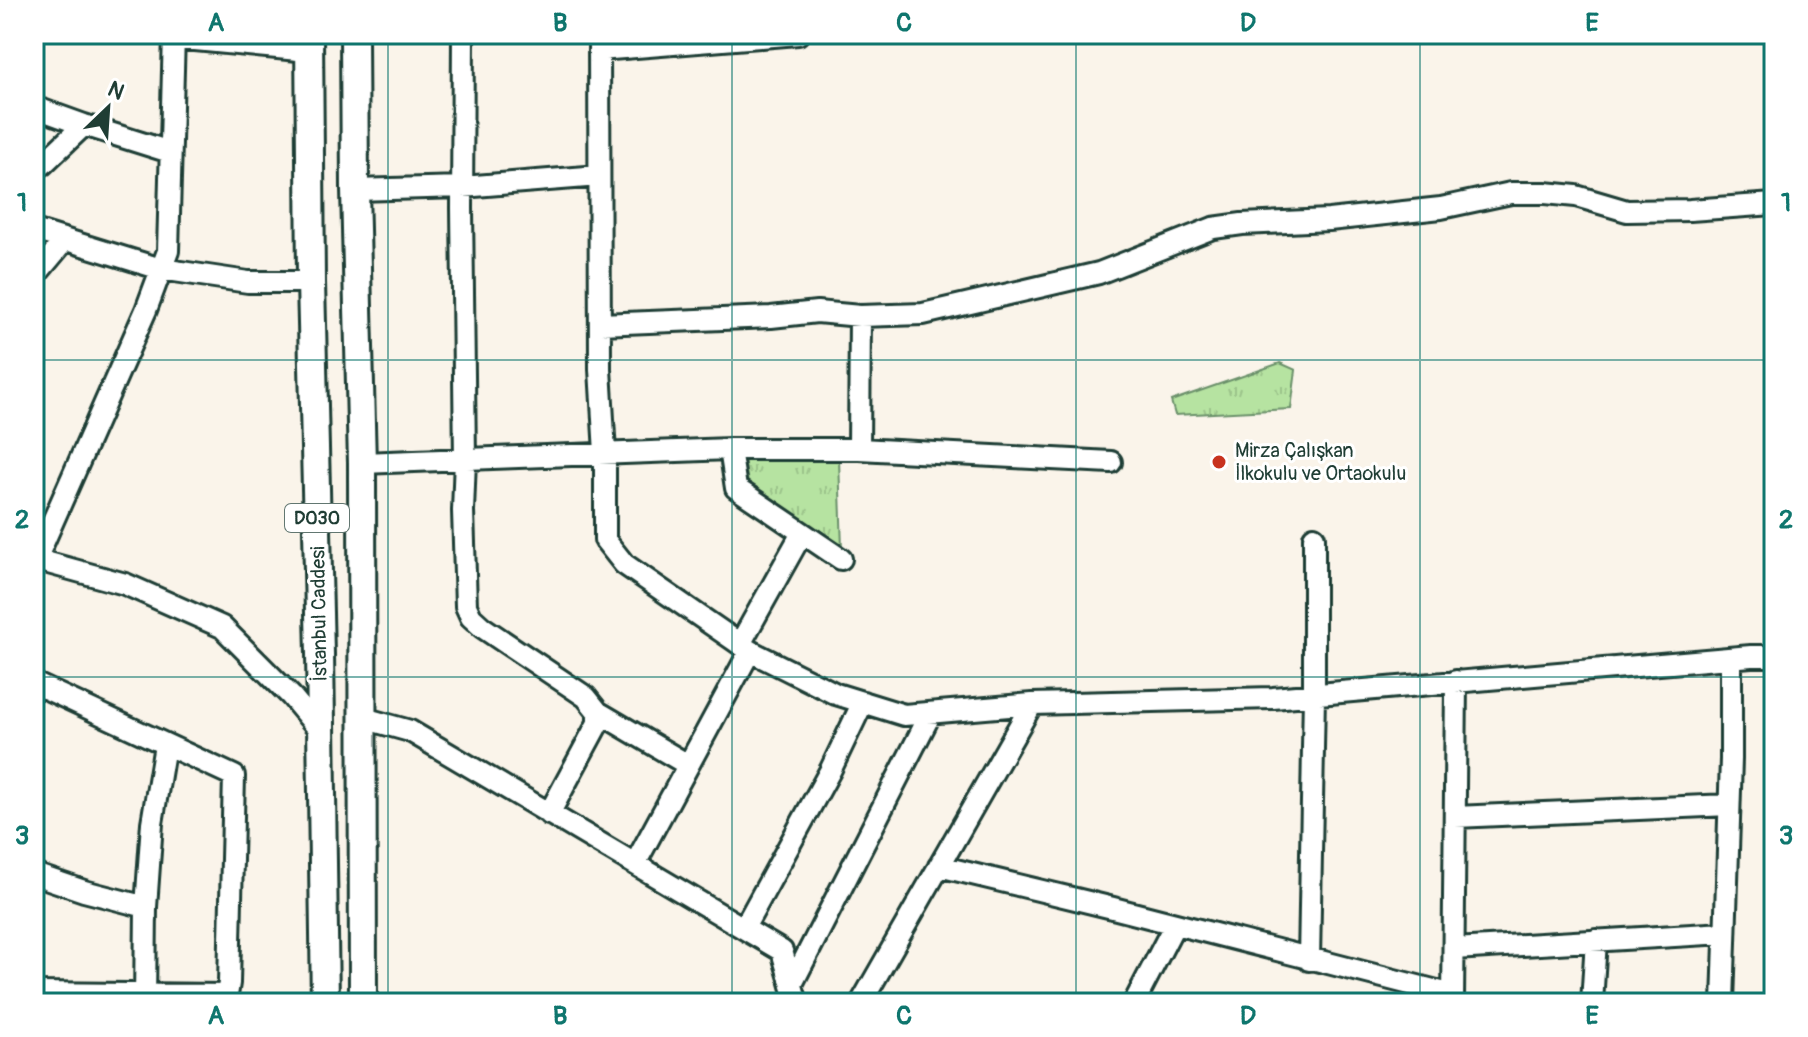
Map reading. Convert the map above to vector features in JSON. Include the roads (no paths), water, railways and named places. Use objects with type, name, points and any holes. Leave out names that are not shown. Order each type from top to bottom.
[{"type":"main road","name":"D030","points":[[354,34],[362,463],[363,1003]]},
{"type":"main road","name":"İstanbul Caddesi","points":[[309,42],[325,1003]]},
{"type":"street","points":[[463,34],[463,511],[466,606],[471,617],[482,627],[586,697],[598,712],[688,765]]},
{"type":"street","points":[[798,34],[599,42],[600,369],[605,453],[605,540],[624,564],[745,647],[836,694],[904,715],[1032,704],[1273,698],[1774,656]]},
{"type":"street","points":[[309,42],[174,36],[168,251],[146,310],[35,561],[125,584],[222,627],[291,696],[321,732]]},
{"type":"street","points":[[34,107],[170,152]]},
{"type":"street","points":[[34,168],[43,164],[84,125]]},
{"type":"street","points":[[355,190],[462,187],[599,176]]},
{"type":"street","points":[[600,324],[771,317],[817,312],[860,316],[923,314],[1099,273],[1213,228],[1441,208],[1511,193],[1576,196],[1627,211],[1774,204]]},
{"type":"street","points":[[34,230],[161,269],[248,282],[311,282]]},
{"type":"street","points":[[34,277],[65,240]]},
{"type":"street","points":[[859,449],[860,316]]},
{"type":"street","points":[[362,463],[730,449],[859,449],[1111,462]]},
{"type":"street","points":[[730,449],[736,488],[841,559]]},
{"type":"street","points":[[635,864],[688,765],[802,533]]},
{"type":"street","points":[[1309,960],[1314,537]]},
{"type":"street","points":[[1723,1003],[1731,658]]},
{"type":"street","points":[[939,866],[1175,924],[1453,999],[1456,681]]},
{"type":"street","points":[[34,683],[234,776],[227,995],[145,999],[34,993]]},
{"type":"street","points":[[744,928],[830,771],[863,702]]},
{"type":"street","points":[[861,1003],[1032,704]]},
{"type":"street","points":[[549,814],[598,723],[598,712]]},
{"type":"street","points":[[795,993],[931,713]]},
{"type":"street","points":[[363,718],[410,731],[782,951],[795,993]]},
{"type":"street","points":[[145,999],[146,907],[152,823],[165,745]]},
{"type":"street","points":[[1455,817],[1729,805]]},
{"type":"street","points":[[34,874],[146,907]]},
{"type":"street","points":[[1134,1003],[1175,924]]},
{"type":"street","points":[[1454,949],[1725,933]]},
{"type":"street","points":[[1592,1003],[1596,940]]},
{"type":"place","name":"Mirza Çalışkan İlkokulu ve Ortaokulu","points":[[1219,462]]}]
